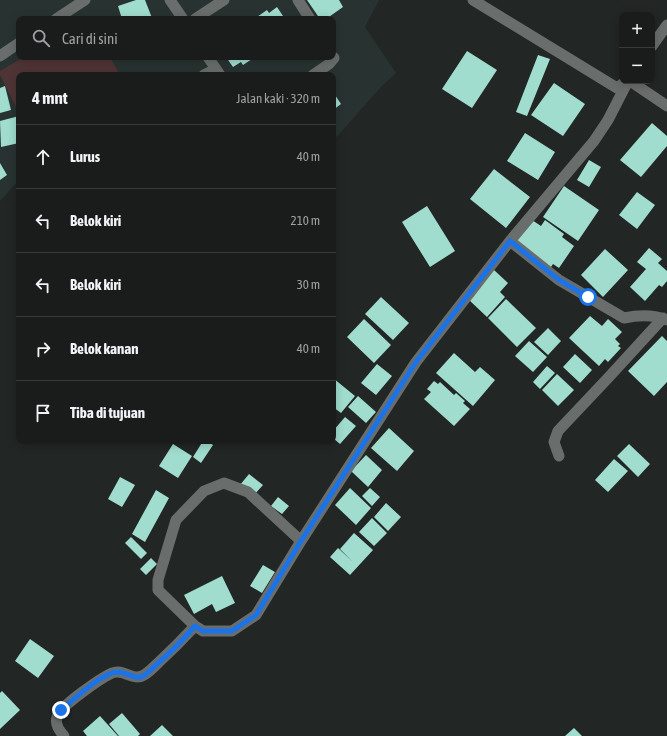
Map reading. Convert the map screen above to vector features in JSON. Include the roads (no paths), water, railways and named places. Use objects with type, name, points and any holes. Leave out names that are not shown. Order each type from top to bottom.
[{"type":"street","points":[[61,16],[85,0]]},
{"type":"street","points":[[170,0],[181,16]]},
{"type":"street","points":[[200,16],[224,0]]},
{"type":"street","points":[[298,0],[308,16]]},
{"type":"street","points":[[473,0],[617,88],[623,84]]},
{"type":"street","points":[[655,42],[667,25]]},
{"type":"street","points":[[0,56],[16,45]]},
{"type":"street","points":[[210,60],[218,72]]},
{"type":"street","points":[[317,72],[332,60]]},
{"type":"street","points":[[301,541],[248,492],[224,483],[204,491],[176,520],[158,580],[158,590],[195,626],[203,631],[232,631],[256,615],[301,541],[416,362],[510,241],[594,141],[608,120],[626,84]]},
{"type":"street","points":[[633,84],[667,106]]},
{"type":"street","points":[[510,241],[559,280],[624,318],[641,315],[665,319]]},
{"type":"street","points":[[559,456],[554,442],[558,431],[665,319]]},
{"type":"street","points":[[64,736],[58,728],[56,718],[61,710],[93,684],[113,672],[124,673],[133,677],[145,674],[177,646],[195,626]]}]
